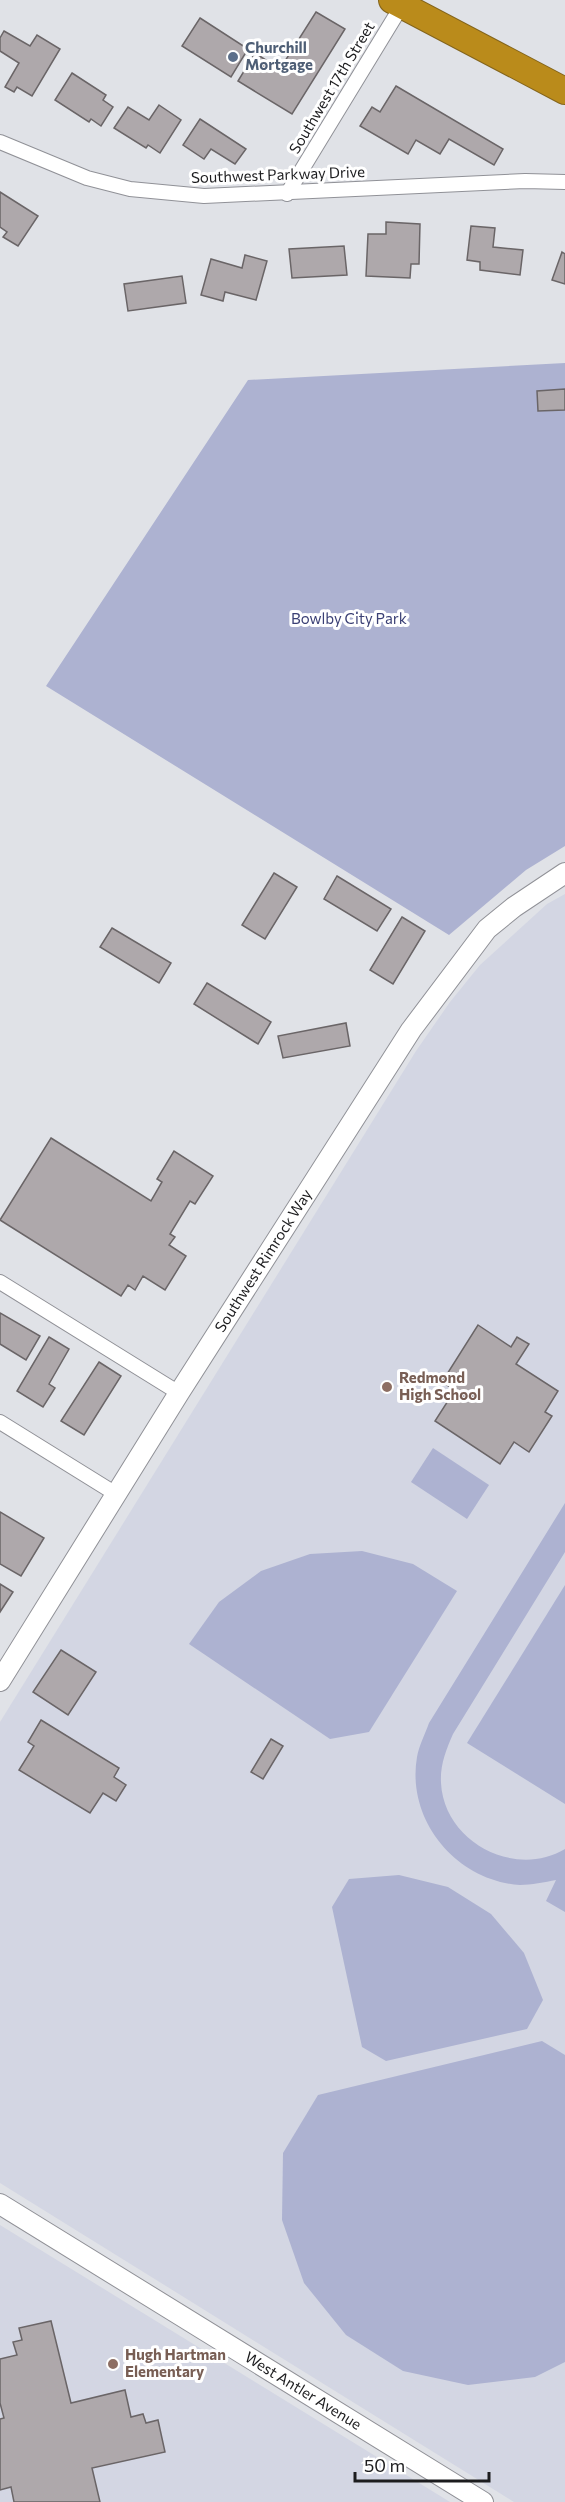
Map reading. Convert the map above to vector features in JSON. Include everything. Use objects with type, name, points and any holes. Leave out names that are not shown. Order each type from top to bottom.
[{"type":"highway","points":[[400,2],[565,91]]},
{"type":"main road","name":"Southwest Rimrock Way","points":[[0,1681],[179,1393],[411,1030],[487,929],[514,907],[565,873]]},
{"type":"main road","name":"West Antler Avenue","points":[[0,2204],[483,2502]]},
{"type":"street","name":"Southwest 17th Street","points":[[287,194],[400,2]]},
{"type":"street","name":"Southwest Parkway Drive","points":[[0,142],[87,178],[130,189],[204,196],[287,194],[404,186],[565,182]]},
{"type":"street","points":[[0,1282],[179,1393]]},
{"type":"street","points":[[0,1422],[116,1494]]},
{"type":"shaded area","name":"Redmond High School","points":[[565,894],[565,2502],[514,2502],[0,2183],[0,1722],[416,1051],[450,1002],[480,965],[547,904]]},
{"type":"shaded area","name":"Hugh Hartman Elementary","points":[[0,2225],[450,2502],[0,2502]]},
{"type":"green space","name":"Bowlby City Park","points":[[565,363],[565,846],[526,870],[449,935],[46,686],[248,380]]},
{"type":"green space","points":[[433,1448],[489,1485],[467,1519],[411,1482]]},
{"type":"green space","points":[[565,1503],[565,1552],[453,1734],[441,1770],[441,1783],[445,1804],[455,1822],[468,1838],[485,1849],[505,1857],[525,1860],[545,1857],[565,1849],[565,1912],[546,1901],[556,1880],[520,1885],[497,1881],[457,1860],[441,1844],[428,1825],[420,1803],[416,1781],[417,1757],[429,1723]]},
{"type":"green space","points":[[362,1551],[413,1564],[457,1591],[369,1732],[330,1739],[189,1644],[219,1602],[261,1571],[310,1554]]},
{"type":"green space","points":[[565,1585],[565,1804],[467,1743]]},
{"type":"green space","points":[[399,1875],[448,1887],[491,1914],[524,1953],[543,2000],[527,2029],[386,2061],[362,2047],[332,1907],[349,1879]]},
{"type":"green space","points":[[542,2041],[565,2055],[565,2362],[535,2377],[468,2385],[403,2371],[346,2335],[304,2283],[282,2220],[283,2153],[318,2095]]},
{"type":"building","points":[[316,12],[345,29],[292,114],[238,81],[255,53],[280,69]]},
{"type":"building","points":[[200,18],[248,49],[231,77],[182,46]]},
{"type":"building","points":[[4,31],[30,46],[37,35],[60,49],[32,96],[17,87],[14,92],[5,87],[19,63],[0,51],[0,38]]},
{"type":"building","points":[[72,73],[106,95],[103,100],[113,107],[101,126],[91,119],[89,122],[55,100]]},
{"type":"building","points":[[396,86],[503,149],[494,165],[449,139],[440,154],[416,140],[408,154],[360,126],[372,107],[380,112]]},
{"type":"building","points":[[159,105],[181,120],[160,153],[148,145],[146,148],[114,128],[128,107],[149,120]]},
{"type":"building","points":[[200,119],[246,149],[235,164],[211,149],[204,159],[183,145]]},
{"type":"building","points":[[0,192],[38,216],[18,246],[3,237],[7,232],[0,227]]},
{"type":"building","points":[[386,222],[420,224],[419,264],[411,264],[410,278],[366,276],[368,234],[386,234]]},
{"type":"building","points":[[471,226],[495,228],[493,247],[523,250],[520,275],[480,270],[480,262],[467,260]]},
{"type":"building","points":[[344,246],[347,275],[292,278],[289,249]]},
{"type":"building","points":[[562,252],[565,254],[565,284],[552,280]]},
{"type":"building","points":[[245,255],[267,261],[256,300],[225,292],[223,301],[201,295],[211,259],[242,268]]},
{"type":"building","points":[[182,276],[186,303],[128,311],[124,284]]},
{"type":"building","points":[[565,389],[565,410],[538,411],[537,391]]},
{"type":"building","points":[[274,873],[297,887],[265,939],[242,925]]},
{"type":"building","points":[[337,876],[391,909],[377,931],[324,899]]},
{"type":"building","points":[[402,917],[425,931],[393,984],[370,970]]},
{"type":"building","points":[[112,928],[171,963],[159,983],[100,947]]},
{"type":"building","points":[[207,983],[271,1022],[258,1044],[194,1004]]},
{"type":"building","points":[[346,1023],[350,1046],[283,1058],[278,1036]]},
{"type":"building","points":[[51,1138],[151,1201],[162,1182],[157,1179],[174,1151],[213,1176],[195,1204],[190,1201],[170,1234],[175,1237],[169,1245],[186,1256],[165,1290],[143,1276],[135,1290],[128,1285],[121,1296],[0,1220]]},
{"type":"building","points":[[0,1313],[40,1336],[26,1360],[0,1344]]},
{"type":"building","points":[[478,1325],[511,1347],[517,1337],[529,1344],[516,1364],[558,1391],[545,1412],[552,1416],[529,1452],[514,1442],[500,1464],[435,1421],[455,1390],[442,1382]]},
{"type":"building","points":[[49,1337],[69,1349],[49,1384],[55,1388],[43,1407],[17,1391]]},
{"type":"building","points":[[99,1362],[121,1376],[84,1435],[61,1421]]},
{"type":"building","points":[[0,1512],[44,1538],[21,1576],[0,1564]]},
{"type":"building","points":[[0,1584],[13,1592],[0,1612]]},
{"type":"building","points":[[61,1650],[96,1672],[68,1715],[33,1692]]},
{"type":"building","points":[[41,1720],[119,1768],[114,1777],[126,1785],[116,1801],[103,1793],[90,1813],[19,1770],[34,1746],[28,1742]]},
{"type":"building","points":[[271,1739],[283,1746],[263,1779],[251,1772]]},
{"type":"building","points":[[51,2321],[71,2403],[125,2390],[131,2417],[143,2414],[146,2423],[158,2420],[165,2452],[92,2468],[100,2502],[14,2502],[11,2487],[0,2490],[0,2419],[4,2418],[0,2403],[0,2359],[17,2355],[13,2342],[22,2340],[19,2328]]},
{"type":"place","name":"Churchill Mortgage","points":[[233,57]]},
{"type":"place","name":"Redmond High School","points":[[387,1387]]},
{"type":"place","name":"Hugh Hartman Elementary","points":[[113,2364]]}]
